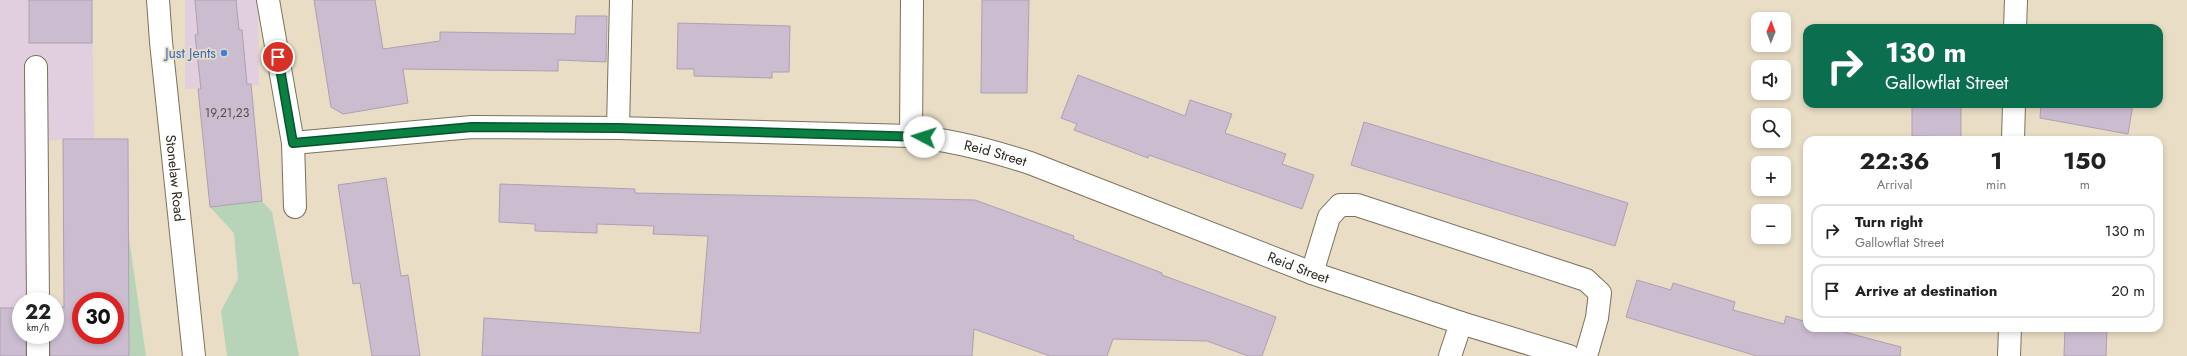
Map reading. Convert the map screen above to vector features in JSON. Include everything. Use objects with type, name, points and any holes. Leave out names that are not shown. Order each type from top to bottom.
[{"type":"street","points":[[150,0],[161,42]]},
{"type":"street","name":"Stonelaw Road","points":[[158,0],[161,42],[194,356]]},
{"type":"street","points":[[268,0],[293,143],[295,207]]},
{"type":"street","points":[[618,128],[621,0]]},
{"type":"street","points":[[911,136],[912,0]]},
{"type":"street","points":[[2015,24],[2016,0]]},
{"type":"street","points":[[36,67],[38,292]]},
{"type":"street","points":[[2013,136],[2014,108]]},
{"type":"street","name":"Reid Street","points":[[293,143],[472,127],[618,128],[911,136],[950,140],[993,150],[1030,163],[1312,274],[1462,324],[1569,356]]},
{"type":"street","points":[[1312,274],[1329,217],[1340,205],[1357,205],[1586,280],[1600,293],[1597,318],[1586,356]]},
{"type":"street","points":[[1450,356],[1462,324]]},
{"type":"street","points":[[2009,356],[2010,332]]},
{"type":"street","points":[[38,344],[38,356]]},
{"type":"shaded area","points":[[0,0],[92,0],[94,139],[63,139],[26,144],[27,292],[12,292],[12,344],[27,344],[27,356],[0,356]]},
{"type":"shaded area","points":[[185,0],[278,0],[258,6],[259,85],[185,89]]},
{"type":"green space","points":[[262,201],[272,212],[299,356],[227,356],[221,311],[238,279],[234,233],[210,207]]},
{"type":"green space","points":[[128,231],[146,356],[129,356]]},
{"type":"building","points":[[29,0],[92,0],[92,43],[29,43]]},
{"type":"building","points":[[195,0],[236,0],[239,30],[242,30],[247,84],[251,84],[262,201],[210,207],[198,89],[201,89],[195,35],[198,34]]},
{"type":"building","points":[[314,0],[375,0],[383,49],[440,41],[440,32],[575,34],[576,16],[607,16],[606,62],[558,60],[558,71],[403,69],[408,103],[343,114],[331,107]]},
{"type":"building","points":[[982,0],[1029,0],[1027,93],[981,93]]},
{"type":"building","points":[[678,23],[790,26],[789,72],[772,72],[772,78],[694,76],[694,69],[677,69]]},
{"type":"building","points":[[1078,75],[1185,116],[1190,100],[1232,114],[1225,133],[1286,154],[1282,164],[1314,175],[1302,209],[1149,155],[1148,158],[1074,130],[1077,124],[1061,118]]},
{"type":"building","points":[[1912,108],[1961,108],[1961,136],[1912,136]]},
{"type":"building","points":[[2041,108],[2132,108],[2128,134],[2040,118]]},
{"type":"building","points":[[1364,122],[1628,203],[1615,246],[1351,165]]},
{"type":"building","points":[[63,139],[128,139],[129,356],[50,356],[50,344],[64,344]]},
{"type":"building","points":[[386,178],[401,276],[408,275],[420,356],[372,356],[360,283],[353,284],[338,185]]},
{"type":"building","points":[[500,184],[635,189],[635,193],[975,200],[1074,236],[1073,239],[1162,273],[1162,275],[1276,317],[1262,356],[1248,356],[1207,341],[1113,339],[1107,356],[1050,356],[974,329],[972,356],[482,356],[484,318],[700,333],[708,236],[653,234],[654,226],[597,224],[597,233],[535,231],[535,224],[499,222]]},
{"type":"building","points":[[1637,280],[1671,290],[1673,283],[1735,302],[1733,310],[1784,324],[1786,316],[1803,321],[1803,332],[1844,332],[1901,347],[1900,356],[1757,356],[1626,317]]},
{"type":"building","points":[[0,308],[12,308],[12,344],[26,344],[26,356],[0,356]]},
{"type":"building","points":[[2065,332],[2107,332],[2106,356],[2064,356]]},
{"type":"place","name":"Just Jents","points":[[224,53]]},
{"type":"route","points":[[278,57],[293,143],[472,127],[618,128],[924,137]]}]
